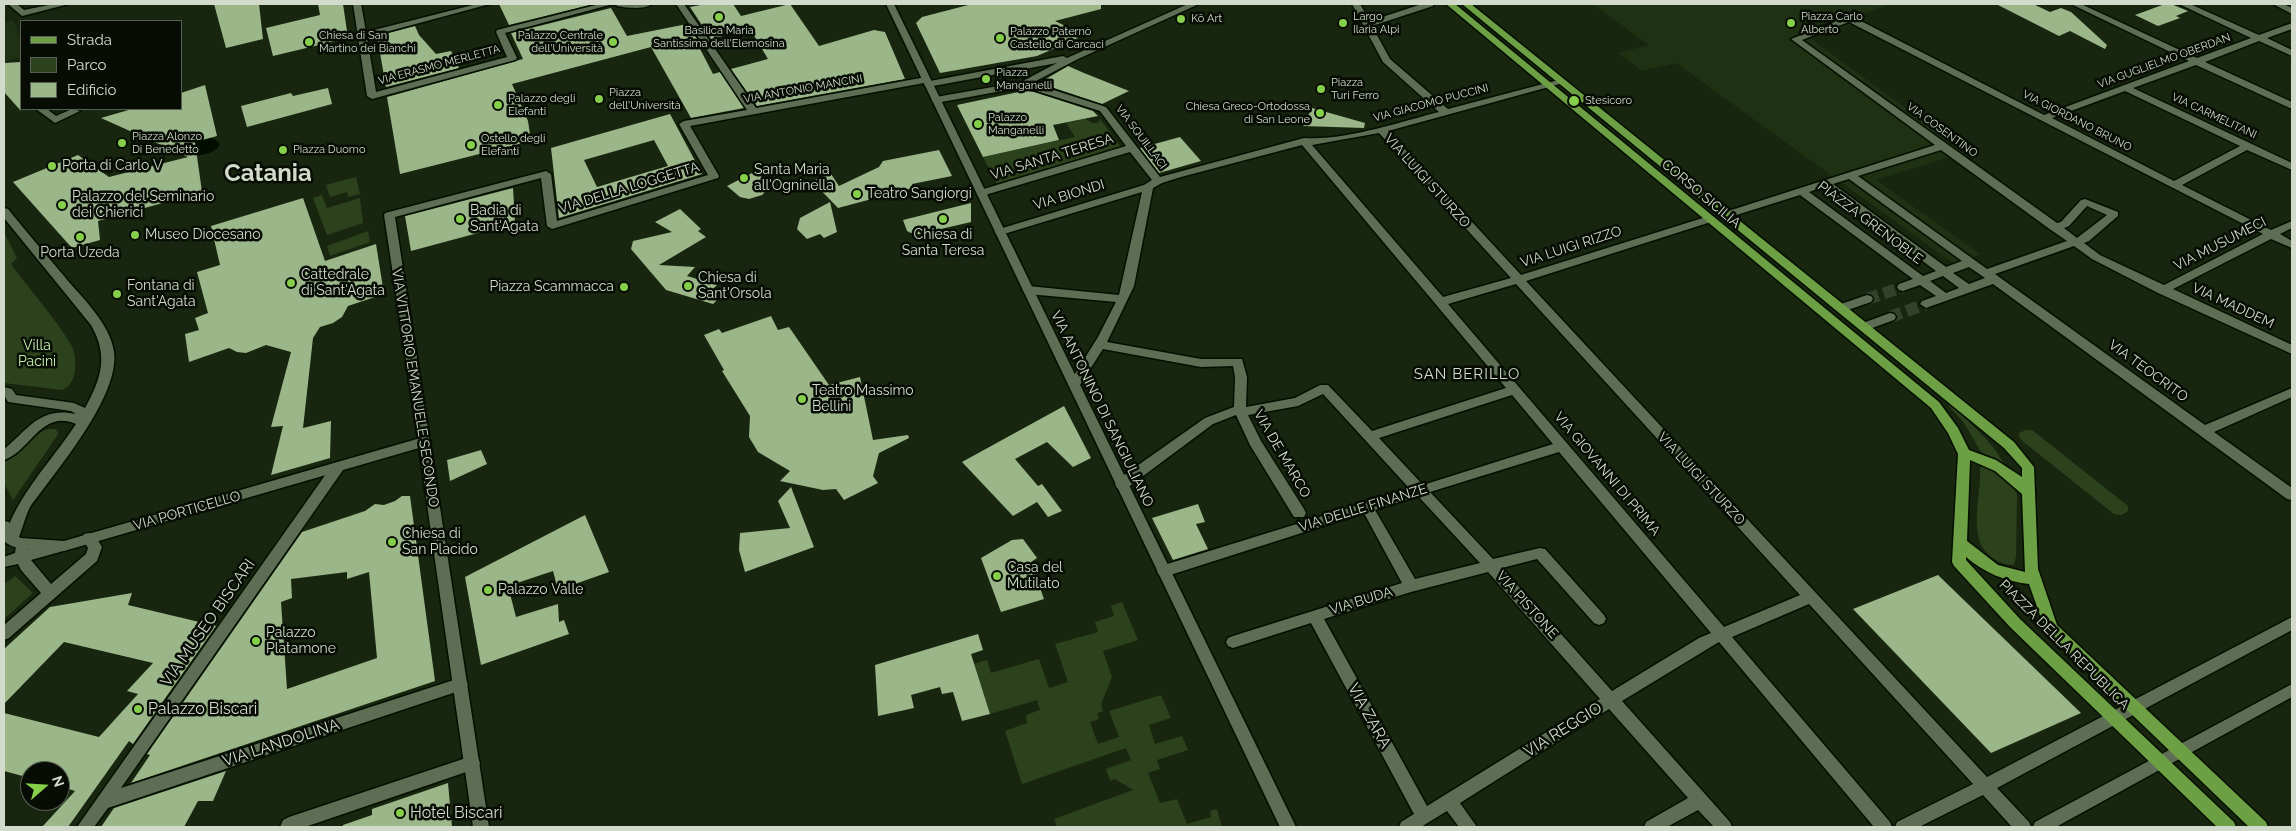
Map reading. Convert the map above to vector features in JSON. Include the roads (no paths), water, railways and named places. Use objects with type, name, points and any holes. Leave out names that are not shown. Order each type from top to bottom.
[{"type":"main road","name":"CORSO SICILIA","points":[[1450,4],[1935,405]]},
{"type":"main road","name":"CORSO SICILIA","points":[[1466,4],[1562,82],[1730,213],[1842,308],[1953,398]]},
{"type":"main road","name":"PIAZZA DELLA REPUBLICA","points":[[1953,398],[2009,444],[2028,467],[2030,550],[2033,579],[2051,628],[2179,752],[2260,827]]},
{"type":"main road","name":"PIAZZA DELLA REPUBLICA","points":[[1935,405],[1954,431],[1964,454],[1959,562],[2015,623],[2228,827]]},
{"type":"main road","points":[[1964,454],[1990,461],[2001,467],[2029,493]]},
{"type":"main road","name":"PIAZZA DELLA REPUBLICA","points":[[1960,543],[1984,564],[1996,571],[2008,576],[2033,579]]},
{"type":"street","points":[[12,4],[22,13],[65,4]]},
{"type":"street","points":[[358,4],[363,36],[486,4]]},
{"type":"street","name":"VIA ERASMO MERLETTA","points":[[363,36],[372,96],[512,58],[500,32],[609,4]]},
{"type":"street","points":[[620,4],[632,6],[648,4]]},
{"type":"street","points":[[680,4],[753,111]]},
{"type":"street","name":"VIA ANTONINO DI SANGIULIANO","points":[[890,4],[1288,827]]},
{"type":"street","points":[[936,100],[1025,86],[1075,57],[1195,4]]},
{"type":"street","points":[[1356,4],[1386,60],[1445,112]]},
{"type":"street","points":[[1368,25],[1430,4]]},
{"type":"street","points":[[2075,4],[2292,106]]},
{"type":"street","points":[[2183,4],[2292,53]]},
{"type":"street","points":[[2277,4],[2292,11]]},
{"type":"street","name":"VIA GIORDANO BRUNO","points":[[1795,39],[1850,19],[2292,245]]},
{"type":"street","name":"VIA GUGLIELMO OBERDAN","points":[[2044,118],[2292,26]]},
{"type":"street","name":"VIA COSENTINO","points":[[1795,39],[2075,242]]},
{"type":"street","name":"VIA ANTONIO MANCINI","points":[[714,176],[684,124],[1075,57]]},
{"type":"street","points":[[1007,69],[1025,86]]},
{"type":"street","name":"VIA GIACOMO PUCCINI","points":[[1158,181],[1304,141],[1319,142],[1380,130],[1562,82]]},
{"type":"street","name":"VIA SQUILLACI","points":[[1025,86],[1103,109],[1158,181]]},
{"type":"street","name":"VIA CARMELITANI","points":[[2125,88],[2292,167]]},
{"type":"street","points":[[43,110],[54,120],[75,111]]},
{"type":"street","name":"VIA LUIGI STURZO","points":[[1380,130],[2023,827]]},
{"type":"street","name":"VIA GIOVANNI DI PRIMA","points":[[1304,141],[1884,827]]},
{"type":"street","points":[[1730,213],[1943,146]]},
{"type":"street","points":[[2174,185],[2247,146]]},
{"type":"street","name":"VIA SANTA TERESA","points":[[981,193],[1132,148]]},
{"type":"street","name":"VIA VITTORIO EMANUELE SECONDO","points":[[481,827],[389,215],[546,174],[552,226]]},
{"type":"street","name":"PIAZZA GRENOBLE","points":[[1850,175],[1991,276]]},
{"type":"street","name":"VIA DELLA LOGGETTA","points":[[552,226],[714,176]]},
{"type":"street","name":"VIA BIONDI","points":[[1000,232],[1148,187],[1158,181]]},
{"type":"street","name":"PIAZZA GRENOBLE","points":[[1824,184],[1968,289]]},
{"type":"street","points":[[1074,385],[1101,345],[1128,286],[1148,187]]},
{"type":"street","name":"PIAZZA GRENOBLE","points":[[1801,191],[1944,298]]},
{"type":"street","points":[[1926,304],[1968,289],[1991,276],[2085,239],[2114,214],[2085,202],[2065,224],[2055,228]]},
{"type":"street","points":[[4,211],[96,323],[106,344],[108,361],[104,382],[83,422],[25,504],[16,521],[18,546]]},
{"type":"street","name":"VIA LUIGI RIZZO","points":[[1440,302],[1517,280],[1710,219]]},
{"type":"street","name":"VIA MUSUMECI","points":[[2162,290],[2292,224]]},
{"type":"street","name":"VIA MADDEM","points":[[2075,242],[2096,257],[2162,290],[2292,350]]},
{"type":"street","name":"PIAZZA GRENOBLE","points":[[1903,287],[1971,262]]},
{"type":"street","name":"VIA TEOCRITO","points":[[1991,276],[2292,495]]},
{"type":"street","points":[[1028,290],[1123,299]]},
{"type":"street","points":[[1842,308],[1867,299]]},
{"type":"street","points":[[1864,326],[1890,317]]},
{"type":"street","points":[[1101,345],[1202,363],[1238,362],[1241,377],[1240,411],[1233,411],[1209,421],[1122,484]]},
{"type":"street","name":"VIA PISTONE","points":[[1240,411],[1251,411],[1298,402],[1324,388],[1422,490],[1724,827]]},
{"type":"street","points":[[1371,436],[1515,390]]},
{"type":"street","points":[[4,392],[8,392],[12,399],[74,407],[82,412],[83,422]]},
{"type":"street","points":[[2204,431],[2292,392]]},
{"type":"street","name":"VIA DE MARCO","points":[[1240,411],[1256,442],[1299,513]]},
{"type":"street","points":[[4,455],[18,444],[28,432],[49,420],[63,416],[75,417],[83,422]]},
{"type":"street","name":"VIA PORTICELLO","points":[[4,562],[18,546],[64,546],[424,442]]},
{"type":"street","name":"VIA DELLE FINANZE","points":[[1164,571],[1562,446]]},
{"type":"street","name":"VIA MUSEO BISCARI","points":[[85,827],[338,467]]},
{"type":"street","points":[[25,504],[4,526],[18,546],[26,566],[50,593]]},
{"type":"street","points":[[1367,507],[1411,586]]},
{"type":"street","points":[[4,634],[92,557],[95,547],[89,538]]},
{"type":"street","name":"VIA BUDA","points":[[1233,642],[1411,586],[1540,553],[1599,619]]},
{"type":"street","name":"VIA REGGIO","points":[[1407,827],[1721,634],[1810,597]]},
{"type":"street","name":"VIA ZARA","points":[[1314,615],[1424,816]]},
{"type":"street","points":[[1903,827],[1985,786],[2292,623]]},
{"type":"street","name":"VIA LANDOLINA","points":[[103,802],[460,684]]},
{"type":"street","points":[[2041,827],[2292,690]]},
{"type":"street","points":[[288,826],[472,762]]},
{"type":"street","points":[[1652,827],[1700,800]]},
{"type":"street","points":[[1449,801],[1469,827]]},
{"type":"waterway","points":[[194,149],[207,145]]},
{"type":"tunnel","points":[[1867,299],[1903,287]]},
{"type":"tunnel","points":[[1890,317],[1926,304]]},
{"type":"place","name":"Basilica Maria Santissima dell'Elemosina","points":[[719,17]]},
{"type":"place","name":"Kō Art","points":[[1181,19]]},
{"type":"place","name":"Largo Ilaria Alpi","points":[[1343,23]]},
{"type":"place","name":"Piazza Carlo Alberto","points":[[1791,23]]},
{"type":"place","name":"Palazzo Paternò Castello di Carcaci","points":[[1000,38]]},
{"type":"place","name":"Chiesa di San Martino dei Bianchi","points":[[309,42]]},
{"type":"place","name":"Palazzo Centrale dell'Università","points":[[613,42]]},
{"type":"place","name":"Piazza Manganelli","points":[[986,79]]},
{"type":"place","name":"Piazza Turi Ferro","points":[[1321,89]]},
{"type":"place","name":"Piazza dell'Università","points":[[599,99]]},
{"type":"place","name":"Stesicoro","points":[[1574,101]]},
{"type":"place","name":"Palazzo degli Elefanti","points":[[498,105]]},
{"type":"place","name":"Chiesa Greco-Ortodossa di San Leone","points":[[1320,113]]},
{"type":"place","name":"Palazzo Manganelli","points":[[978,124]]},
{"type":"place","name":"Piazza Alonzo Di Benedetto","points":[[122,143]]},
{"type":"place","name":"Ostello degli Elefanti","points":[[471,145]]},
{"type":"place","name":"Piazza Duomo","points":[[283,150]]},
{"type":"place","name":"Porta di Carlo V","points":[[52,166]]},
{"type":"place","name":"Santa Maria all'Ogninella","points":[[744,178]]},
{"type":"place","name":"Teatro Sangiorgi","points":[[857,194]]},
{"type":"place","name":"Palazzo del Seminario dei Chierici","points":[[62,205]]},
{"type":"place","name":"Badia di Sant'Agata","points":[[460,219]]},
{"type":"place","name":"Chiesa di Santa Teresa","points":[[943,219]]},
{"type":"place","name":"Museo Diocesano","points":[[135,235]]},
{"type":"place","name":"Porta Uzeda","points":[[80,237]]},
{"type":"place","name":"Cattedrale di Sant'Agata","points":[[291,283]]},
{"type":"place","name":"Chiesa di Sant'Orsola","points":[[688,286]]},
{"type":"place","name":"Piazza Scammacca","points":[[624,287]]},
{"type":"place","name":"Fontana di Sant'Agata","points":[[117,294]]},
{"type":"place","name":"Teatro Massimo Bellini","points":[[802,399]]},
{"type":"place","name":"Chiesa di San Placido","points":[[392,542]]},
{"type":"place","name":"Casa del Mutilato","points":[[997,576]]},
{"type":"place","name":"Palazzo Valle","points":[[488,590]]},
{"type":"place","name":"Palazzo Platamone","points":[[256,641]]},
{"type":"place","name":"Palazzo Biscari","points":[[138,709]]},
{"type":"place","name":"Hotel Biscari","points":[[400,813]]},
{"type":"district","name":"Catania","points":[[268,174]]},
{"type":"district","name":"SAN BERILLO","points":[[1467,374]]},
{"type":"park label","name":"Villa Pacini","points":[[37,354]]}]
